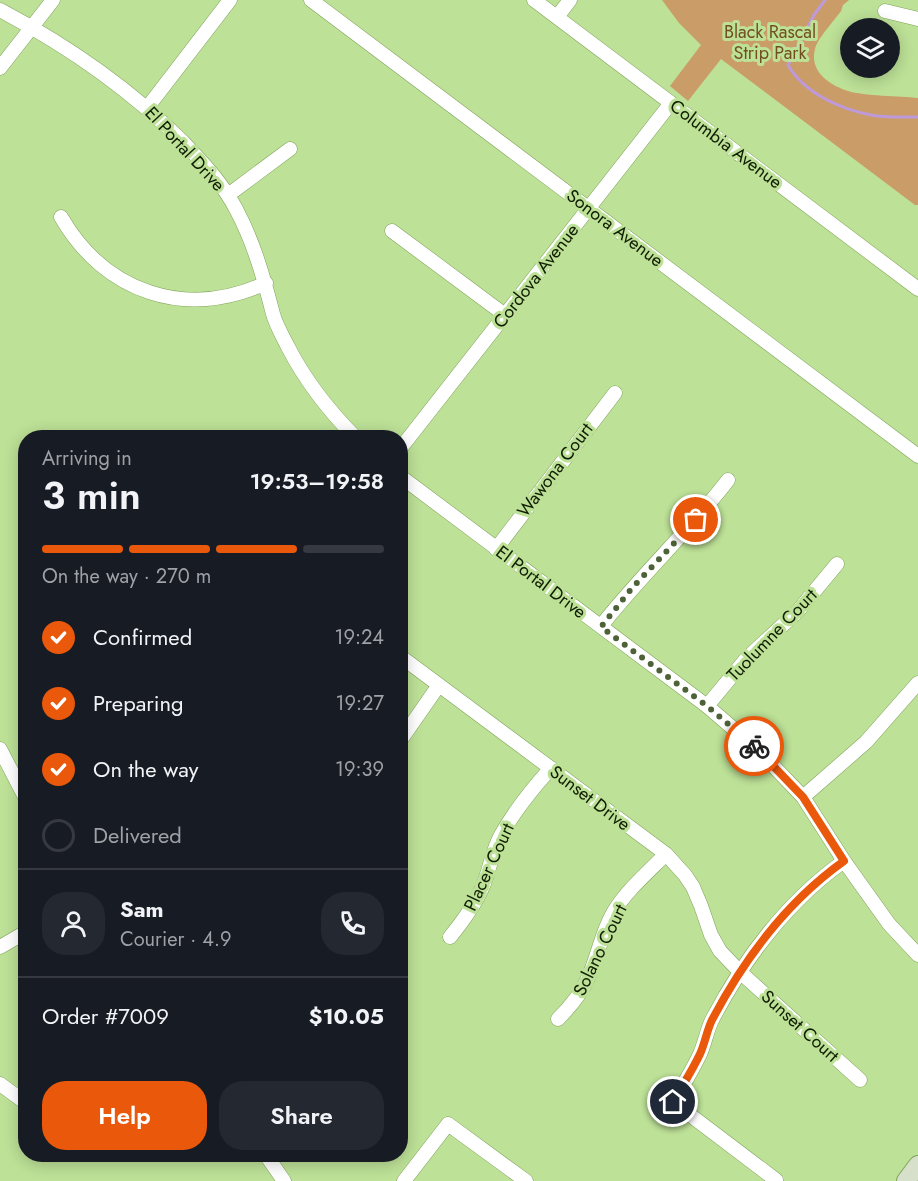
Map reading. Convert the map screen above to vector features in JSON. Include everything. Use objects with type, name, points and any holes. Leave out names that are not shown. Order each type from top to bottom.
[{"type":"street","points":[[0,68],[53,0]]},
{"type":"street","points":[[147,108],[230,0]]},
{"type":"street","name":"Sonora Avenue","points":[[311,0],[918,456]]},
{"type":"street","name":"Columbia Avenue","points":[[534,0],[918,289]]},
{"type":"street","points":[[557,17],[570,0]]},
{"type":"street","name":"El Portal Drive","points":[[0,10],[84,59],[147,108],[193,153],[228,195],[246,229],[266,284],[273,315],[305,377],[318,396],[349,430]]},
{"type":"street","points":[[885,11],[918,19]]},
{"type":"street","name":"Cordova Avenue","points":[[408,439],[671,103]]},
{"type":"street","points":[[228,195],[290,149]]},
{"type":"street","points":[[61,217],[82,249],[98,264],[124,282],[152,294],[182,299],[212,299],[242,293],[266,284]]},
{"type":"street","points":[[392,231],[505,315]]},
{"type":"street","name":"Wawona Court","points":[[496,549],[615,393]]},
{"type":"street","points":[[601,627],[632,588],[685,533],[728,480]]},
{"type":"street","name":"El Portal Drive","points":[[408,482],[707,706],[757,749],[803,797],[844,861],[889,924],[918,955]]},
{"type":"street","name":"Tuolumne Court","points":[[707,706],[746,659],[798,611],[837,564]]},
{"type":"street","name":"Sunset Drive","points":[[408,662],[666,855],[693,887],[711,935],[720,951],[740,972]]},
{"type":"street","points":[[803,797],[866,742],[918,683]]},
{"type":"street","points":[[408,730],[439,685]]},
{"type":"street","points":[[0,749],[18,784]]},
{"type":"street","name":"Placer Court","points":[[450,937],[475,902],[489,870],[492,853],[501,835],[523,800],[551,768]]},
{"type":"street","name":"Solano Court","points":[[558,1019],[573,1003],[588,978],[605,930],[614,913],[642,878],[666,855]]},
{"type":"street","points":[[776,1180],[673,1102],[700,1053],[710,1023],[740,972],[770,932],[803,895],[844,861]]},
{"type":"street","points":[[0,947],[18,937]]},
{"type":"street","name":"Sunset Court","points":[[740,972],[860,1080]]},
{"type":"street","points":[[0,1084],[18,1097]]},
{"type":"street","points":[[404,1181],[448,1124],[526,1181]]},
{"type":"street","points":[[271,1162],[284,1181]]},
{"type":"street","points":[[906,1181],[918,1165]]},
{"type":"green space","name":"Black Rascal Strip Park","points":[[662,0],[849,0],[843,5],[816,45],[815,64],[828,81],[848,91],[918,98],[918,205],[721,59],[688,101],[670,86],[701,45],[679,23]]},
{"type":"waterway","points":[[825,0],[814,15],[788,65],[795,75],[813,92],[847,109],[877,116],[918,117]]},
{"type":"way so far","points":[[696,520],[624,597],[601,627],[707,706],[754,746]]},
{"type":"route","points":[[673,1102],[700,1053],[710,1023],[740,972],[770,932],[803,895],[844,861],[803,797],[754,746]]}]
